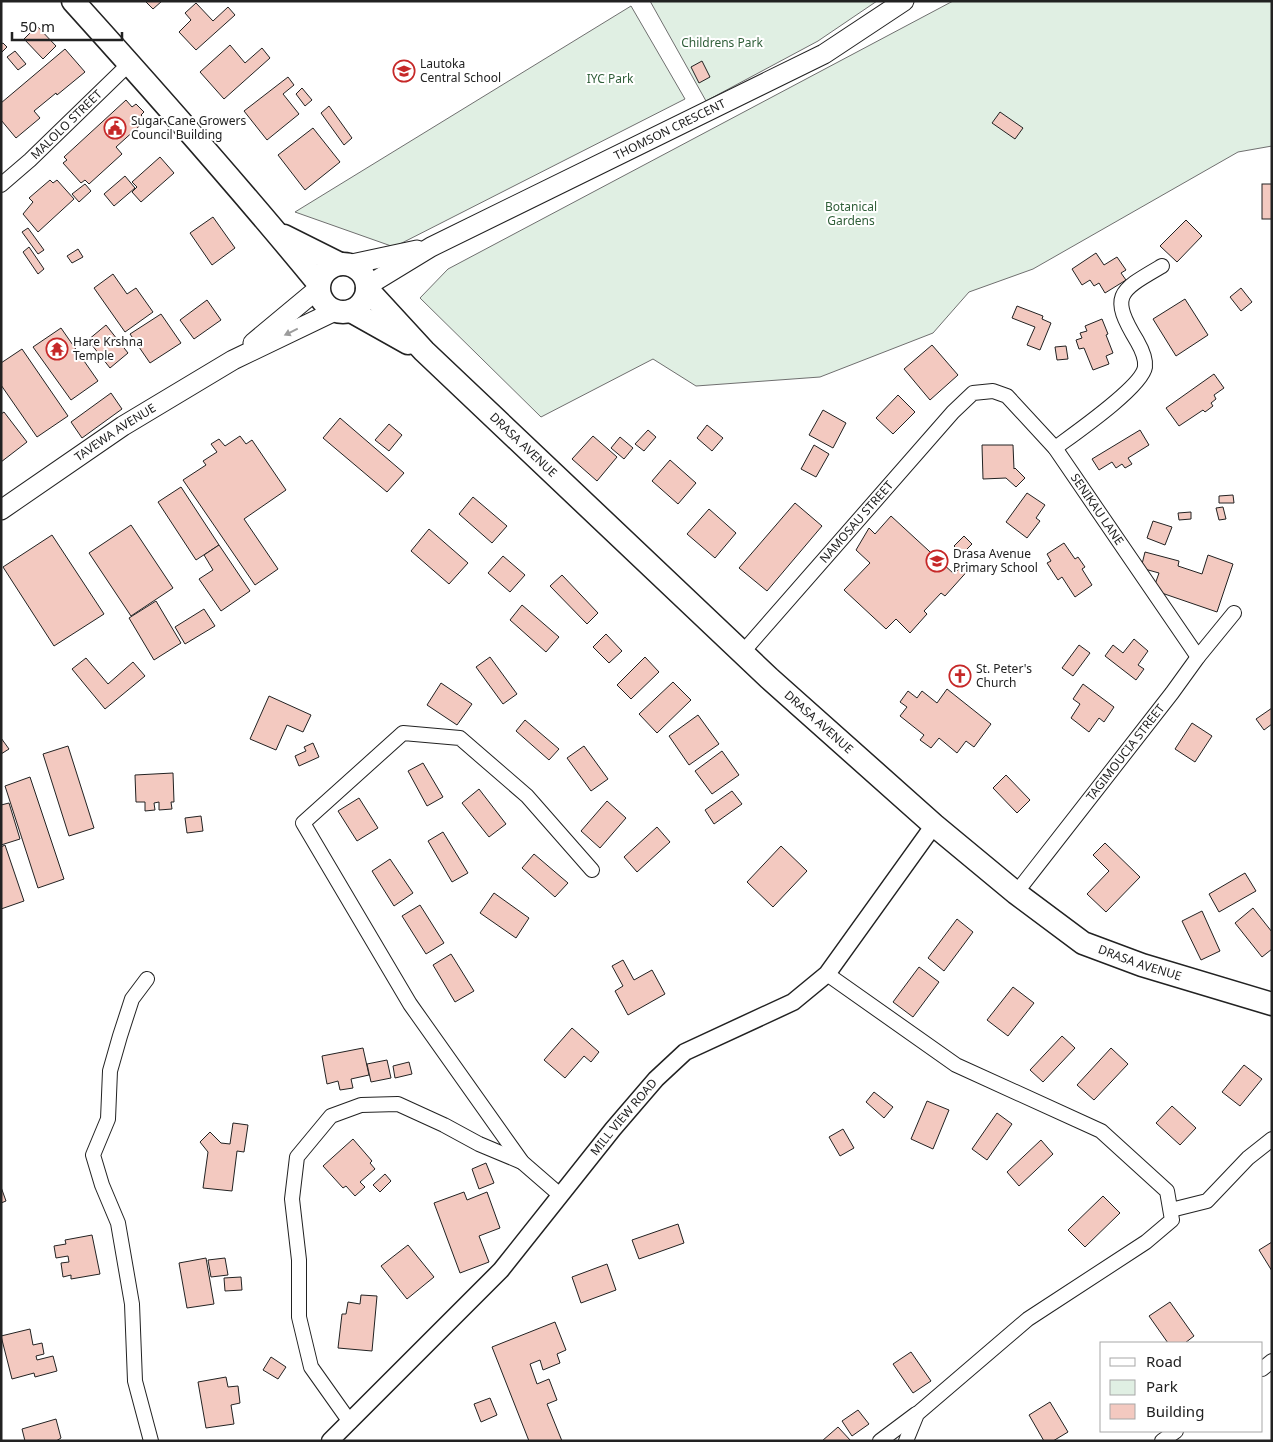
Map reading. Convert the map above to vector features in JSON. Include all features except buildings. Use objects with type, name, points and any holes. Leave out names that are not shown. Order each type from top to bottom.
[{"type":"highway","points":[[73,1],[130,63],[276,232],[319,286],[323,302],[343,311],[362,303],[367,288],[361,272],[354,267],[343,264],[276,232]]},
{"type":"highway","points":[[319,286],[326,271],[333,266],[343,264]]},
{"type":"highway","name":"DRASA AVENUE","points":[[367,288],[424,352],[742,653],[934,825],[1016,893],[1083,943],[1142,966],[1272,1004]]},
{"type":"highway","name":"DRASA AVENUE","points":[[343,311],[424,352]]},
{"type":"main road","name":"THOMSON CRESCENT","points":[[367,288],[431,247],[824,54],[904,1]]},
{"type":"main road","name":"THOMSON CRESCENT","points":[[343,264],[431,247]]},
{"type":"main road","name":"TAVEWA AVENUE","points":[[232,360],[319,286]]},
{"type":"main road","name":"TAVEWA AVENUE","points":[[1,510],[123,426],[232,360],[343,311]]},
{"type":"street","name":"MALOLO STREET","points":[[1,184],[30,160],[130,63]]},
{"type":"street","points":[[1056,448],[1121,397],[1138,381],[1145,366],[1142,349],[1125,322],[1121,311],[1122,297],[1132,283],[1162,266]]},
{"type":"street","name":"SENIKAU LANE","points":[[973,393],[993,391],[1007,396],[1056,448],[1198,657]]},
{"type":"street","name":"NAMOSAU STREET","points":[[742,653],[952,412],[973,393]]},
{"type":"street","name":"TAGIMOUCIA STREET","points":[[1016,893],[1234,613]]},
{"type":"street","points":[[560,1195],[522,1162],[410,1004],[302,822],[403,733],[460,738],[527,796],[592,870]]},
{"type":"street","name":"MILL VIEW ROAD","points":[[330,1441],[501,1270],[656,1078],[685,1052],[793,1002],[827,974],[934,825]]},
{"type":"street","points":[[827,974],[956,1065],[1101,1132],[1167,1191],[1171,1210],[1172,1220],[1146,1242],[1028,1319],[917,1414],[880,1441]]},
{"type":"street","points":[[147,979],[132,1000],[120,1036],[110,1071],[108,1119],[94,1155],[102,1185],[118,1222],[132,1304],[136,1381],[151,1441]]},
{"type":"street","points":[[350,1422],[311,1367],[299,1316],[299,1260],[292,1199],[297,1157],[331,1116],[361,1104],[398,1104],[444,1125],[479,1144],[522,1162]]},
{"type":"street","points":[[1171,1210],[1207,1201],[1248,1158],[1272,1139]]},
{"type":"street","points":[[906,1441],[917,1414]]},
{"type":"street","points":[[1162,1441],[1175,1432]]},
{"type":"green space","name":"Childrens Park","points":[[650,1],[877,1],[818,41],[706,101]]},
{"type":"green space","name":"Botanical Gardens","points":[[953,1],[1272,1],[1272,146],[1238,152],[1033,269],[969,292],[933,333],[820,377],[696,386],[653,359],[541,417],[420,298],[448,269]]},
{"type":"green space","name":"IYC Park","points":[[631,6],[685,99],[394,247],[295,212]]},
{"type":"place","name":"Lautoka Central School","points":[[404,71]]},
{"type":"place","name":"Sugar Cane Growers Council Building","points":[[115,128]]},
{"type":"place","name":"Hare Krshna Temple","points":[[57,349]]},
{"type":"place","name":"Drasa Avenue Primary School","points":[[937,561]]},
{"type":"place","name":"St. Peter's Church","points":[[960,676]]}]
